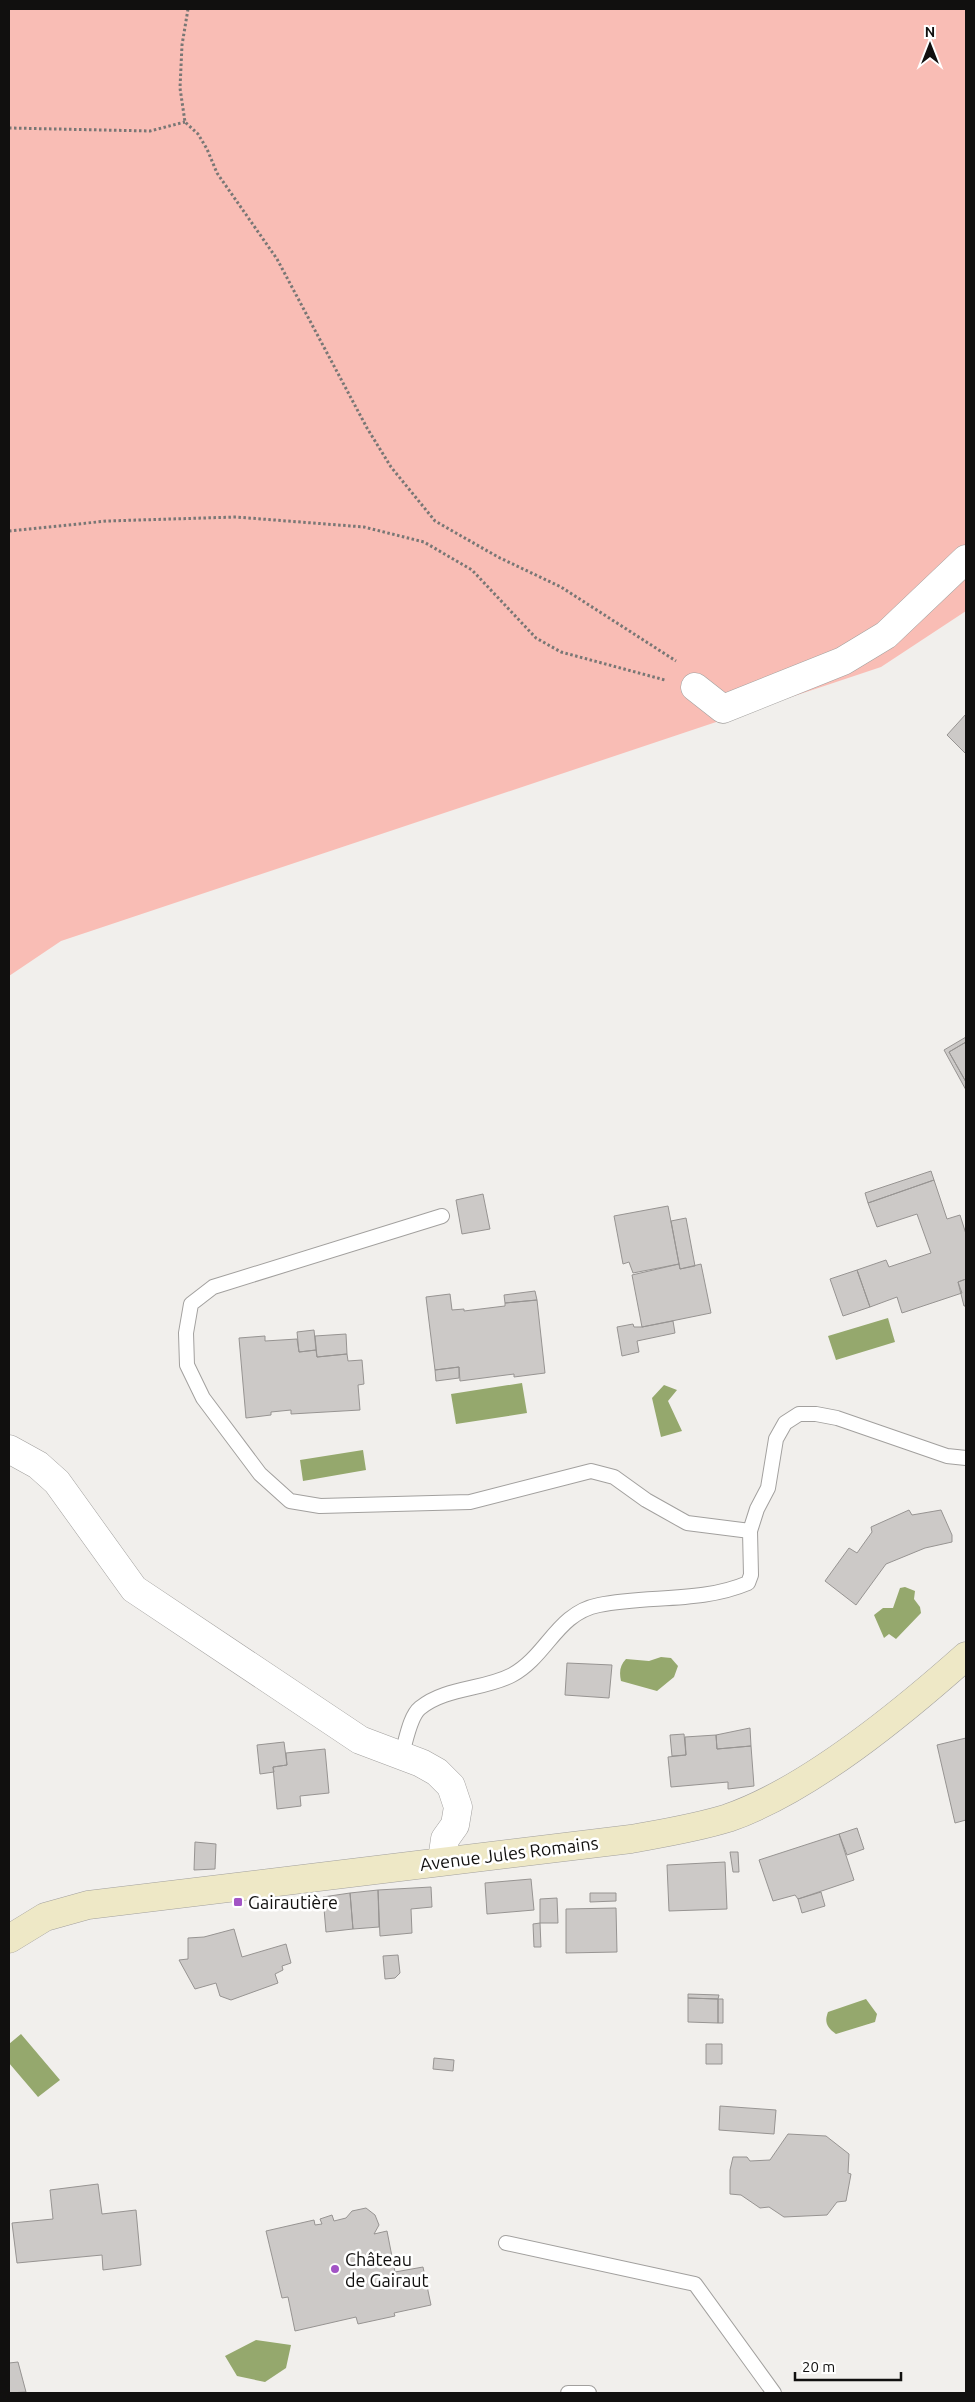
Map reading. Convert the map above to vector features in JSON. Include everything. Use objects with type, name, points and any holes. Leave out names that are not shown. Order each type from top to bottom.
[{"type":"street","points":[[695,687],[723,709],[842,661],[886,636],[966,559]]},
{"type":"street","points":[[9,1449],[38,1466],[57,1482],[134,1589],[360,1740],[421,1763],[437,1772],[451,1786],[458,1807],[455,1825],[445,1839],[442,1860]]},
{"type":"street","name":"Avenue Jules Romains","points":[[9,1939],[45,1918],[88,1904],[442,1860],[631,1839],[690,1828],[728,1818],[758,1805],[822,1768],[882,1726],[966,1656]]},
{"type":"lane","points":[[442,1216],[213,1287],[191,1304],[186,1333],[187,1365],[203,1398],[260,1474],[290,1501],[320,1506],[470,1502],[591,1471],[614,1477],[661,1509],[687,1523],[750,1531]]},
{"type":"lane","points":[[401,1756],[419,1709],[439,1696],[483,1686],[514,1674],[540,1651],[575,1612],[599,1605],[664,1600],[733,1590],[748,1583],[751,1575],[750,1531],[757,1509],[768,1488],[776,1439],[785,1423],[799,1414],[816,1414],[836,1418],[947,1456],[966,1458]]},
{"type":"lane","points":[[506,2243],[695,2284],[774,2393]]},
{"type":"lane","points":[[568,2393],[590,2393]]},
{"type":"path","points":[[188,9],[182,45],[180,88],[185,122],[198,134],[207,149],[217,174],[277,259],[367,428],[391,467],[435,521],[498,557],[561,587],[679,664]]},
{"type":"path","points":[[9,128],[150,131],[185,122]]},
{"type":"path","points":[[9,531],[107,521],[236,517],[364,527],[424,542],[472,570],[502,599],[536,638],[561,652],[695,687]]},
{"type":"shaded area","points":[[9,9],[966,9],[966,611],[881,667],[61,941],[9,976]]},
{"type":"shaded area","points":[[888,1318],[895,1342],[836,1360],[828,1336]]},
{"type":"shaded area","points":[[522,1383],[527,1413],[456,1424],[451,1394]]},
{"type":"shaded area","points":[[664,1385],[677,1390],[668,1401],[682,1431],[661,1437],[652,1398]]},
{"type":"shaded area","points":[[363,1450],[366,1470],[303,1481],[300,1460]]},
{"type":"shaded area","points":[[905,1587],[915,1591],[914,1599],[920,1607],[921,1613],[896,1639],[889,1634],[884,1638],[874,1615],[883,1608],[893,1608],[900,1588]]},
{"type":"shaded area","points":[[661,1657],[671,1658],[678,1666],[674,1677],[657,1691],[621,1681],[620,1669],[626,1659],[649,1661]]},
{"type":"shaded area","points":[[866,1999],[877,2014],[875,2022],[836,2034],[828,2027],[826,2019],[828,2012]]},
{"type":"shaded area","points":[[21,2034],[60,2080],[38,2097],[9,2063],[9,2044]]},
{"type":"shaded area","points":[[256,2340],[291,2345],[286,2368],[265,2382],[237,2376],[225,2356]]},
{"type":"building","points":[[966,714],[966,754],[947,735]]},
{"type":"building","points":[[966,1037],[966,1042],[949,1052],[966,1082],[966,1090],[944,1050]]},
{"type":"building","points":[[966,1042],[966,1082],[949,1052]]},
{"type":"building","points":[[931,1171],[934,1180],[868,1203],[865,1193]]},
{"type":"building","points":[[934,1180],[947,1219],[960,1215],[966,1234],[966,1279],[958,1282],[962,1293],[902,1313],[897,1297],[870,1307],[857,1270],[886,1260],[889,1267],[931,1253],[917,1214],[877,1227],[868,1203]]},
{"type":"building","points":[[483,1194],[490,1229],[462,1234],[456,1200]]},
{"type":"building","points":[[668,1206],[679,1264],[633,1273],[629,1262],[623,1264],[614,1216]]},
{"type":"building","points":[[686,1218],[695,1266],[680,1269],[671,1221]]},
{"type":"building","points":[[679,1264],[680,1269],[701,1264],[711,1313],[642,1327],[632,1275]]},
{"type":"building","points":[[857,1270],[870,1307],[843,1316],[830,1279]]},
{"type":"building","points":[[966,1279],[966,1306],[964,1306],[958,1282]]},
{"type":"building","points":[[535,1291],[537,1300],[505,1303],[504,1295]]},
{"type":"building","points":[[450,1294],[452,1310],[464,1309],[464,1311],[505,1306],[505,1303],[537,1300],[545,1373],[514,1377],[514,1374],[460,1381],[459,1367],[435,1370],[426,1297]]},
{"type":"building","points":[[673,1321],[675,1333],[637,1341],[639,1352],[622,1356],[617,1327],[633,1324],[634,1327],[642,1327]]},
{"type":"building","points":[[314,1330],[316,1350],[299,1352],[297,1332]]},
{"type":"building","points":[[346,1334],[347,1354],[317,1357],[315,1336]]},
{"type":"building","points":[[265,1336],[265,1341],[297,1339],[299,1352],[316,1350],[317,1357],[347,1354],[348,1361],[362,1360],[364,1384],[358,1385],[360,1410],[291,1414],[291,1410],[271,1412],[271,1415],[246,1418],[239,1338]]},
{"type":"building","points":[[459,1367],[459,1378],[436,1381],[435,1370]]},
{"type":"building","points":[[909,1510],[912,1515],[941,1510],[952,1535],[952,1542],[925,1548],[886,1564],[856,1605],[825,1581],[849,1548],[857,1553],[872,1532],[871,1527]]},
{"type":"building","points":[[567,1663],[612,1665],[609,1698],[565,1695]]},
{"type":"building","points":[[750,1728],[751,1746],[717,1749],[716,1735]]},
{"type":"building","points":[[684,1734],[686,1755],[672,1756],[670,1735]]},
{"type":"building","points":[[716,1735],[717,1749],[751,1746],[754,1786],[728,1789],[728,1782],[671,1787],[668,1757],[686,1755],[685,1737]]},
{"type":"building","points":[[966,1738],[966,1820],[955,1823],[937,1745]]},
{"type":"building","points":[[284,1742],[287,1765],[273,1767],[274,1772],[260,1774],[257,1745]]},
{"type":"building","points":[[325,1749],[329,1793],[300,1796],[301,1806],[277,1809],[273,1767],[287,1765],[286,1753]]},
{"type":"building","points":[[857,1828],[864,1849],[847,1855],[839,1834]]},
{"type":"building","points":[[839,1834],[854,1880],[798,1899],[795,1895],[773,1901],[759,1860]]},
{"type":"building","points":[[195,1842],[216,1844],[215,1869],[194,1870]]},
{"type":"building","points":[[730,1852],[738,1852],[739,1872],[733,1872]]},
{"type":"building","points":[[725,1862],[727,1909],[669,1911],[667,1865]]},
{"type":"building","points":[[531,1879],[534,1910],[487,1914],[485,1883]]},
{"type":"building","points":[[431,1887],[432,1907],[411,1909],[412,1933],[380,1936],[378,1890]]},
{"type":"building","points":[[378,1890],[379,1927],[353,1929],[350,1893]]},
{"type":"building","points":[[821,1892],[825,1906],[802,1913],[798,1899]]},
{"type":"building","points":[[350,1893],[353,1929],[326,1932],[323,1897]]},
{"type":"building","points":[[590,1893],[616,1893],[616,1901],[590,1902]]},
{"type":"building","points":[[557,1898],[558,1923],[540,1923],[540,1899]]},
{"type":"building","points":[[616,1908],[617,1952],[566,1953],[566,1909]]},
{"type":"building","points":[[540,1923],[541,1947],[534,1947],[533,1924]]},
{"type":"building","points":[[234,1929],[242,1957],[286,1944],[291,1963],[282,1966],[283,1970],[275,1974],[278,1983],[231,2000],[220,1996],[216,1983],[195,1989],[179,1960],[188,1959],[188,1938],[204,1937]]},
{"type":"building","points":[[398,1955],[400,1973],[395,1978],[385,1979],[383,1956]]},
{"type":"building","points":[[688,1994],[719,1995],[718,1999],[688,1998]]},
{"type":"building","points":[[688,1998],[718,1999],[718,2023],[688,2022]]},
{"type":"building","points":[[718,1999],[723,1999],[723,2023],[718,2023]]},
{"type":"building","points":[[706,2044],[722,2044],[722,2064],[706,2064]]},
{"type":"building","points":[[434,2058],[454,2060],[453,2071],[433,2069]]},
{"type":"building","points":[[720,2106],[776,2110],[774,2134],[719,2130]]},
{"type":"building","points":[[788,2134],[826,2136],[849,2154],[848,2173],[851,2174],[846,2201],[837,2202],[827,2215],[784,2217],[769,2207],[760,2208],[741,2195],[730,2194],[730,2170],[733,2157],[747,2157],[750,2161],[770,2160]]},
{"type":"building","points":[[98,2184],[102,2214],[136,2210],[141,2265],[103,2270],[102,2255],[17,2263],[12,2223],[53,2219],[50,2190]]},
{"type":"building","name":"Château de Gairaut","points":[[366,2208],[375,2215],[379,2225],[374,2234],[387,2231],[395,2272],[423,2267],[431,2305],[394,2313],[395,2316],[358,2324],[356,2317],[295,2331],[288,2297],[282,2298],[266,2231],[314,2220],[315,2225],[322,2224],[320,2219],[332,2215],[334,2221],[346,2218],[352,2211]]},
{"type":"building","points":[[18,2362],[26,2392],[9,2393],[9,2363]]},
{"type":"place","name":"Gairautière","points":[[238,1902]]},
{"type":"place","name":"Château de Gairaut","points":[[335,2269]]}]
